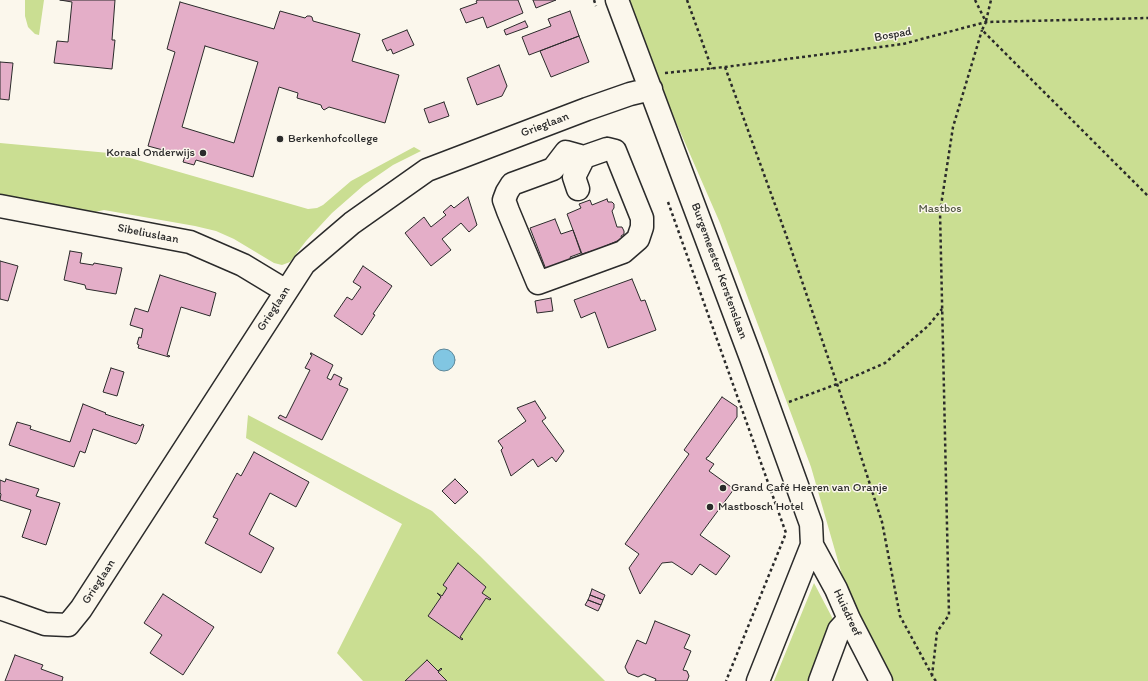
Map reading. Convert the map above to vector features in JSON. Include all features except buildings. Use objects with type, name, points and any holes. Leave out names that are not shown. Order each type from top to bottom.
[{"type":"street","name":"Burgemeester Kerstenslaan","points":[[617,0],[811,524],[812,545]]},
{"type":"street","name":"Grieglaan","points":[[0,608],[45,624],[68,625],[81,609],[304,264],[352,223],[427,170],[630,94],[651,90]]},
{"type":"street","points":[[553,169],[576,183],[575,154],[555,121]]},
{"type":"street","points":[[607,149],[615,150],[642,218],[642,227],[638,239],[623,252],[538,283],[504,200],[512,184],[553,169],[575,154],[607,149]]},
{"type":"street","name":"Sibeliuslaan","points":[[0,206],[190,242],[243,265],[286,291]]},
{"type":"street","points":[[758,681],[812,545]]},
{"type":"street","name":"Huisdreef","points":[[812,545],[836,589],[849,619],[881,681]]},
{"type":"street","points":[[825,678],[839,630],[849,619]]},
{"type":"path","points":[[594,0],[597,7]]},
{"type":"path","points":[[687,0],[712,69]]},
{"type":"path","points":[[975,0],[986,22]]},
{"type":"path","points":[[932,676],[937,632],[949,615],[940,212],[953,127],[982,30],[986,22],[991,0]]},
{"type":"path","name":"Bospad","points":[[651,90],[655,74],[725,68],[903,44],[986,22],[1148,18]]},
{"type":"path","points":[[982,30],[1148,196]]},
{"type":"path","points":[[725,68],[789,243],[882,522],[900,616],[936,681]]},
{"type":"path","points":[[667,198],[786,533],[726,681]]},
{"type":"path","points":[[770,410],[802,396],[837,384],[885,363],[928,326],[943,308]]},
{"type":"green space","points":[[25,0],[44,0],[39,35],[35,34],[28,27],[25,16]]},
{"type":"green space","name":"Mastbos","points":[[624,0],[1148,0],[1148,681],[889,681],[842,575],[811,467],[720,223],[655,74],[645,41],[631,19]]},
{"type":"green space","points":[[0,143],[109,153],[308,209],[317,208],[323,205],[351,181],[414,147],[421,151],[393,165],[364,185],[332,213],[306,241],[290,262],[282,265],[274,263],[234,239],[216,231],[104,210],[86,214],[0,197]]},
{"type":"green space","points":[[248,415],[432,511],[480,556],[605,681],[363,681],[337,653],[402,524],[246,438]]},
{"type":"green space","points":[[814,583],[835,623],[811,681],[774,681]]},
{"type":"water","points":[[444,349],[452,352],[455,360],[452,368],[444,371],[436,368],[433,360],[436,352]]},
{"type":"place","name":"Berkenhofcollege","points":[[280,139]]},
{"type":"place","name":"Koraal Onderwijs","points":[[203,153]]},
{"type":"place","name":"Grand Café Heeren van Oranje","points":[[723,488]]},
{"type":"place","name":"Mastbosch Hotel","points":[[710,507]]}]
